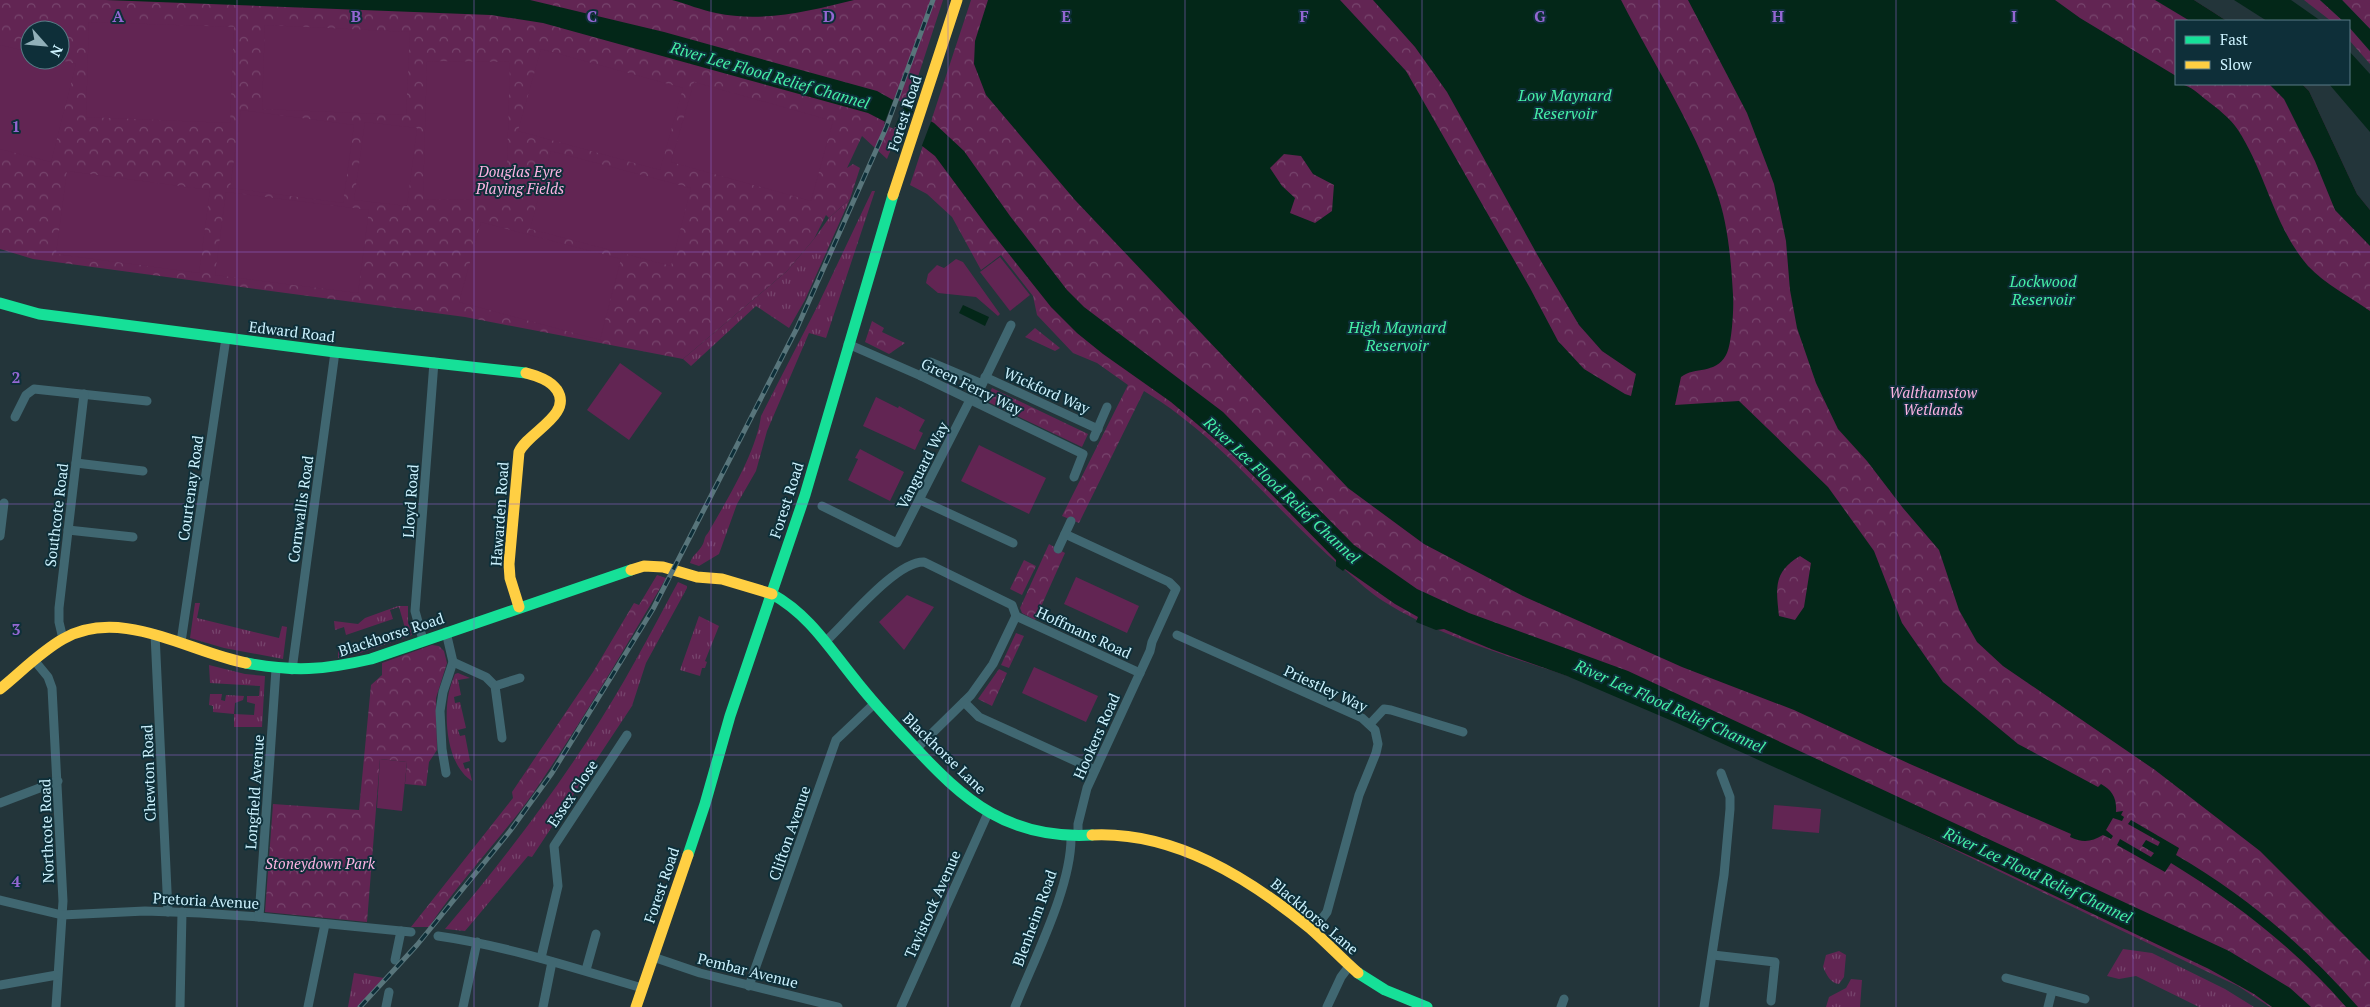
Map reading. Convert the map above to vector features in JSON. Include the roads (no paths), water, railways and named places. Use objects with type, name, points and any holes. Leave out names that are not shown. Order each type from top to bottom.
[{"type":"main road","name":"Forest Road","points":[[636,1007],[704,804],[730,716],[805,495],[848,344],[957,0]]},
{"type":"main road","name":"Edward Road","points":[[0,303],[39,314],[542,377],[549,381],[558,394],[560,398],[559,409]]},
{"type":"main road","name":"Hawarden Road","points":[[519,607],[510,578],[509,564],[520,448],[559,409]]},
{"type":"main road","name":"Blackhorse Road","points":[[2,684],[63,639],[88,630],[103,628],[145,631],[240,662],[276,669],[334,668],[371,659],[644,566],[658,566],[722,580],[772,594]]},
{"type":"main road","name":"Blackhorse Lane","points":[[772,594],[791,604],[916,748],[974,804],[988,813],[1031,829],[1057,836],[1134,835],[1202,858],[1246,881],[1313,931],[1362,976],[1378,986],[1427,1007]]},
{"type":"street","name":"Vanguard Way","points":[[822,506],[897,543],[1011,325]]},
{"type":"street","name":"Courtenay Road","points":[[181,642],[226,338]]},
{"type":"street","name":"Green Ferry Way","points":[[848,344],[974,398],[1083,454],[1074,477]]},
{"type":"street","name":"Cornwallis Road","points":[[292,670],[335,352]]},
{"type":"street","name":"Lloyd Road","points":[[423,640],[416,611],[434,362]]},
{"type":"street","name":"Wickford Way","points":[[921,376],[930,362],[983,381],[1096,433],[1107,407]]},
{"type":"street","points":[[15,417],[26,395],[34,388],[147,401]]},
{"type":"street","name":"Southcote Road","points":[[63,639],[59,622],[59,608],[84,394]]},
{"type":"street","points":[[76,463],[143,471]]},
{"type":"street","points":[[920,500],[1013,543]]},
{"type":"street","points":[[0,536],[4,503]]},
{"type":"street","points":[[1058,550],[1071,521]]},
{"type":"street","points":[[68,530],[133,537]]},
{"type":"street","name":"Hookers Road","points":[[1065,534],[1173,585],[1176,590],[1152,642],[1140,674],[1095,770],[1074,836]]},
{"type":"street","points":[[825,642],[890,578],[908,565],[917,562],[924,562],[1006,602],[1014,609],[1016,616],[993,664],[964,702],[916,748]]},
{"type":"street","name":"Hoffmans Road","points":[[1016,616],[1140,674]]},
{"type":"street","points":[[446,632],[453,662],[443,692],[440,711],[442,749],[446,773]]},
{"type":"street","name":"Chewton Road","points":[[155,634],[168,912]]},
{"type":"street","name":"Priestley Way","points":[[1177,635],[1362,718],[1370,724],[1377,736],[1376,753],[1358,795],[1327,912],[1313,931]]},
{"type":"street","name":"Northcote Road","points":[[34,660],[48,677],[52,688],[58,781],[62,915],[56,1007]]},
{"type":"street","points":[[453,662],[486,677],[495,686],[502,738]]},
{"type":"street","name":"Longfield Avenue","points":[[258,917],[276,669]]},
{"type":"street","points":[[495,686],[520,678]]},
{"type":"street","name":"Clifton Avenue","points":[[750,986],[836,740],[875,702]]},
{"type":"street","points":[[964,702],[979,717],[1095,770]]},
{"type":"street","points":[[1370,724],[1384,709],[1463,732]]},
{"type":"street","name":"Essex Close","points":[[542,958],[558,886],[554,846],[627,735]]},
{"type":"street","points":[[1704,1007],[1724,875],[1730,809],[1730,798],[1721,773]]},
{"type":"street","points":[[0,803],[58,781]]},
{"type":"street","name":"Tavistock Avenue","points":[[900,1007],[988,813]]},
{"type":"street","name":"Blenheim Road","points":[[1015,1007],[1061,891],[1074,836]]},
{"type":"street","name":"Pretoria Avenue","points":[[0,900],[62,915],[120,911],[182,912],[258,917],[411,932]]},
{"type":"street","points":[[180,1007],[182,912]]},
{"type":"street","points":[[308,1007],[325,924]]},
{"type":"street","points":[[395,960],[401,931]]},
{"type":"street","points":[[586,970],[596,934]]},
{"type":"street","points":[[438,936],[477,942],[542,958],[642,988]]},
{"type":"street","points":[[463,1007],[477,942]]},
{"type":"street","points":[[1712,955],[1775,962],[1771,1001]]},
{"type":"street","name":"Pembar Avenue","points":[[653,957],[700,973],[838,1007]]},
{"type":"street","points":[[542,1007],[552,962]]},
{"type":"street","points":[[1327,1007],[1341,977],[1350,965]]},
{"type":"street","points":[[0,985],[58,975]]},
{"type":"street","points":[[2006,978],[2085,999]]},
{"type":"street","points":[[2048,1007],[2052,990]]},
{"type":"street","points":[[386,1007],[389,992]]},
{"type":"water","name":"River Lee Flood Relief Channel","points":[[106,0],[530,0],[664,32],[877,91],[934,123],[964,151],[1010,216],[1067,290],[1084,307],[1223,412],[1354,545],[1417,589],[1469,613],[1628,671],[2229,951],[2290,988],[2311,1007],[2272,1007],[2254,994],[2209,969],[1990,865],[1677,723],[1567,676],[1491,649],[1444,629],[1436,630],[1416,622],[1418,617],[1395,604],[1345,569],[1343,571],[1336,566],[1336,560],[1230,452],[1171,402],[1103,354],[1077,333],[1051,307],[989,229],[935,156],[903,131],[868,113],[543,23],[491,15]]},
{"type":"water","points":[[672,0],[854,0],[803,12],[751,17],[716,13]]},
{"type":"water","name":"High Maynard Reservoir","points":[[988,0],[1340,0],[1406,71],[1530,288],[1558,341],[1584,369],[1631,396],[1636,374],[1602,351],[1579,325],[1538,256],[1447,92],[1415,47],[1373,0],[1621,0],[1672,94],[1707,165],[1720,203],[1728,242],[1733,301],[1732,326],[1728,350],[1721,361],[1711,368],[1692,372],[1681,377],[1675,405],[1739,401],[1828,487],[1874,551],[1902,623],[1943,682],[2018,744],[2098,787],[2101,784],[2108,789],[2115,799],[2116,812],[2123,811],[2121,815],[2124,817],[2122,821],[2113,818],[2106,830],[2113,836],[2111,839],[2103,835],[2087,841],[2070,837],[2071,834],[1910,764],[1794,710],[1682,667],[1523,596],[1424,544],[1348,488],[1075,200],[986,95],[974,64],[975,41]],"holes":[[[1284,154],[1301,156],[1313,174],[1334,185],[1332,211],[1315,223],[1290,213],[1295,198],[1282,186],[1270,168]],[[1800,556],[1811,563],[1804,607],[1795,620],[1779,616],[1777,589],[1778,582],[1785,568]]]},
{"type":"water","name":"Lockwood Reservoir","points":[[1688,0],[2055,0],[2080,18],[2175,75],[2175,85],[2185,85],[2192,88],[2227,117],[2238,130],[2248,147],[2278,217],[2296,251],[2322,279],[2370,311],[2370,961],[2260,851],[2155,770],[2003,666],[1977,642],[1959,610],[1939,550],[1903,508],[1867,461],[1838,429],[1816,383],[1797,328],[1790,290],[1786,241],[1774,184],[1747,113]]},
{"type":"water","points":[[2155,0],[2194,0],[2225,20],[2188,20]]},
{"type":"water","points":[[2234,0],[2291,0],[2320,20],[2265,20]]},
{"type":"water","points":[[2320,0],[2342,0],[2370,29],[2370,51],[2350,28],[2350,20],[2342,20]]},
{"type":"water","points":[[2350,52],[2370,74],[2370,132],[2330,85],[2350,85]]},
{"type":"water","points":[[2270,85],[2303,85],[2309,91],[2357,194],[2370,210],[2370,246],[2335,210],[2315,161],[2284,99]]},
{"type":"water","points":[[963,305],[989,317],[985,326],[959,313]]},
{"type":"water","points":[[2131,820],[2179,848],[2176,855],[2250,904],[2317,963],[2358,1007],[2346,1007],[2286,946],[2219,894],[2171,863],[2165,872],[2117,845],[2120,839],[2151,857],[2154,853],[2142,846],[2146,840],[2158,846],[2160,842],[2128,824]]},
{"type":"railway","points":[[360,1007],[417,945],[510,831],[552,773],[653,609],[797,328],[886,128],[933,0]]},
{"type":"water label","name":"Low Maynard Reservoir","points":[[1565,104]]},
{"type":"park label","name":"Douglas Eyre Playing Fields","points":[[520,180]]},
{"type":"park label","name":"Walthamstow Wetlands","points":[[1933,400]]},
{"type":"park label","name":"Stoneydown Park","points":[[320,863]]}]
